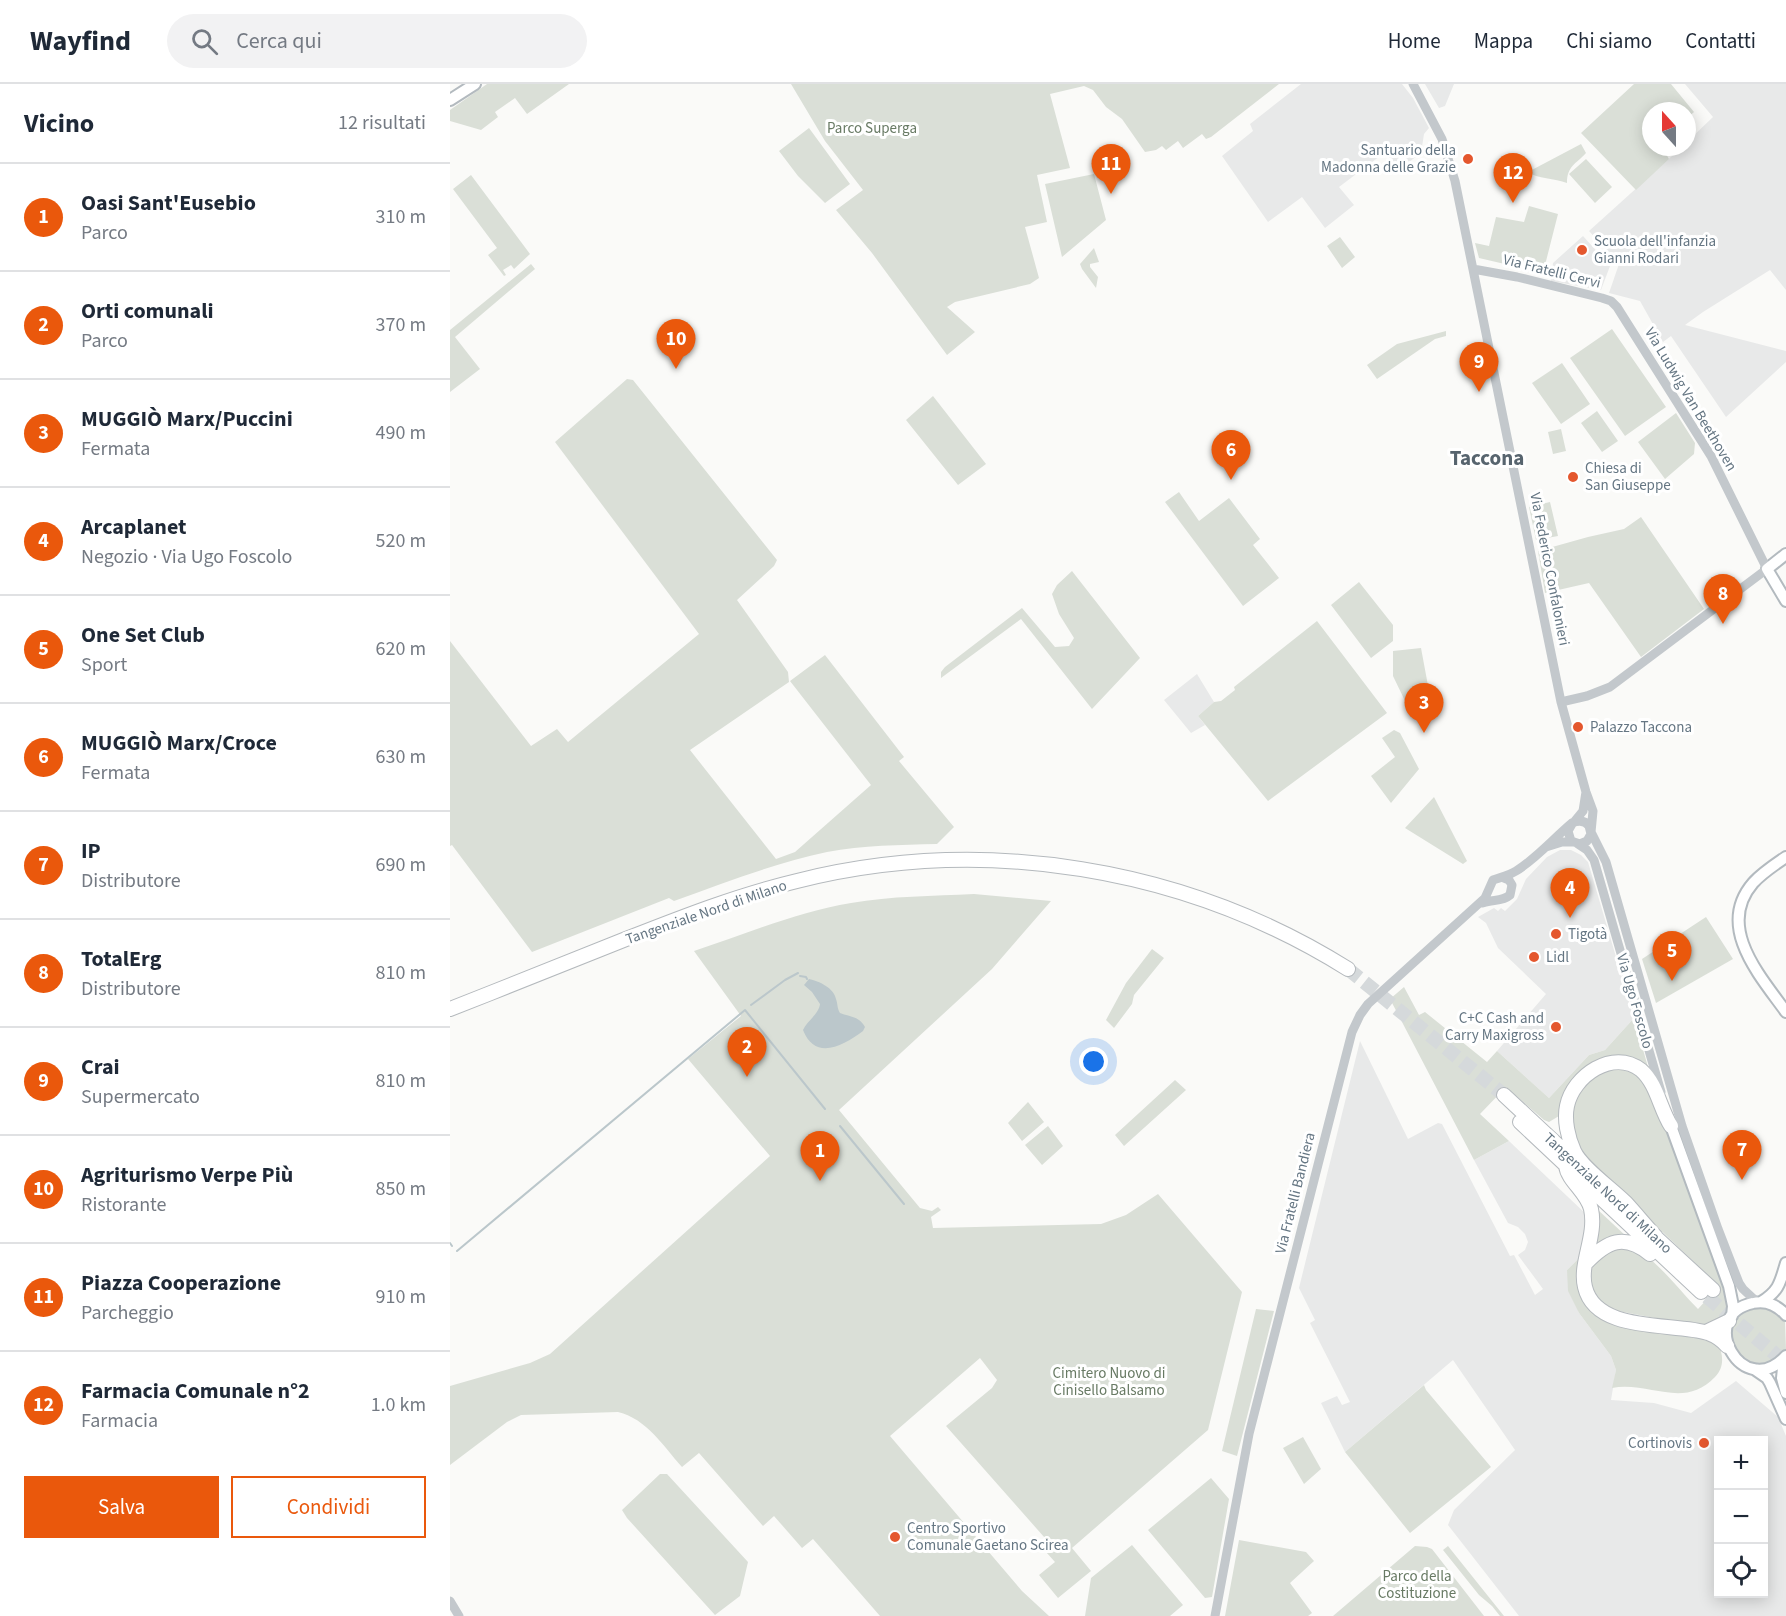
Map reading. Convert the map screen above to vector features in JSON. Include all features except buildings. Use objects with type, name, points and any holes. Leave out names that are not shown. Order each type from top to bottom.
[{"type":"highway","name":"Tangenziale Nord di Milano","points":[[450,1009],[681,918],[766,889],[854,869],[944,860],[1041,863],[1101,872],[1159,886],[1250,918],[1304,944],[1346,973],[1255,930],[1206,910],[1154,893],[1064,875],[1011,870],[949,869],[865,876],[819,884],[768,897],[694,922],[450,1019]]},
{"type":"highway","points":[[450,1004],[506,987]]},
{"type":"highway","points":[[1656,1238],[1626,1203],[1575,1154],[1569,1137],[1567,1106],[1578,1082],[1593,1070],[1612,1063],[1630,1065],[1639,1068],[1652,1084],[1663,1114],[1671,1126]]},
{"type":"highway","name":"Tangenziale Nord di Milano","points":[[1501,1098],[1656,1238],[1710,1294],[1677,1270],[1566,1166],[1501,1098]]},
{"type":"highway","points":[[1566,1166],[1567,1173],[1580,1187],[1591,1208],[1593,1225],[1584,1286],[1588,1296],[1605,1312],[1629,1322],[1661,1328],[1706,1332],[1727,1346]]},
{"type":"highway","points":[[1586,1263],[1606,1245],[1625,1241],[1642,1247],[1670,1270],[1677,1270]]},
{"type":"highway","points":[[1706,1332],[1731,1318]]},
{"type":"main road","points":[[450,100],[475,84]]},
{"type":"main road","points":[[1786,554],[1767,569],[1786,601]]},
{"type":"main road","points":[[1786,857],[1752,884],[1742,904],[1738,924],[1746,954],[1786,1012]]},
{"type":"main road","name":"Via Ugo Foscolo","points":[[1671,1126],[1683,1165],[1729,1286],[1733,1306],[1726,1334],[1727,1346]]},
{"type":"main road","points":[[1785,1314],[1779,1299],[1779,1287],[1786,1263]]},
{"type":"main road","points":[[1731,1318],[1743,1306],[1759,1302],[1773,1294],[1779,1287]]},
{"type":"main road","points":[[1759,1302],[1774,1305],[1785,1314]]},
{"type":"main road","points":[[1727,1346],[1739,1362],[1767,1378],[1786,1419]]},
{"type":"main road","points":[[1754,1369],[1772,1366],[1785,1357]]},
{"type":"main road","points":[[1785,1357],[1782,1378],[1786,1394]]},
{"type":"street","name":"Via Federico Confalonieri","points":[[1413,84],[1442,139],[1455,181],[1562,702],[1593,811],[1591,832]]},
{"type":"street","name":"Via Fratelli Cervi","points":[[1473,269],[1602,298],[1611,301],[1619,312]]},
{"type":"street","name":"Via Ludwig Van Beethoven","points":[[1619,312],[1706,447],[1767,569]]},
{"type":"street","points":[[1562,702],[1604,690],[1767,569]]},
{"type":"street","points":[[1586,792],[1583,811],[1568,833],[1576,843],[1587,842],[1591,832]]},
{"type":"street","points":[[1572,824],[1578,821],[1589,826],[1603,855],[1693,1159],[1739,1283],[1759,1302]]},
{"type":"street","name":"Via Fratelli Bandiera","points":[[1493,895],[1490,887],[1493,880],[1504,878],[1519,870],[1572,824]]},
{"type":"street","name":"Via Fratelli Bandiera","points":[[1544,848],[1562,842],[1576,843]]},
{"type":"street","name":"Via Ugo Foscolo","points":[[1576,843],[1587,850],[1594,860],[1671,1126]]},
{"type":"street","name":"Via Fratelli Bandiera","points":[[1215,1616],[1243,1463],[1352,1032],[1360,1015],[1379,993],[1477,906],[1493,895],[1507,898],[1519,870]]},
{"type":"street","points":[[1504,878],[1510,882],[1512,889]]},
{"type":"street","points":[[450,1601],[459,1616]]},
{"type":"shaded area","points":[[1301,84],[1402,84],[1413,98],[1429,128],[1424,134],[1421,153],[1397,171],[1384,153],[1339,187],[1354,205],[1325,228],[1302,197],[1268,222],[1222,156],[1253,131],[1250,124]]},
{"type":"shaded area","points":[[1425,84],[1454,84],[1445,106],[1439,108]]},
{"type":"shaded area","points":[[1685,84],[1786,84],[1786,290],[1770,270],[1685,325],[1786,351],[1786,362],[1726,417],[1671,336],[1663,342],[1640,301],[1609,293],[1619,264],[1589,231],[1672,156],[1696,156],[1696,133],[1713,117]]},
{"type":"shaded area","name":"Scuola dell'infanzia Gianni Rodari","points":[[1583,236],[1610,266],[1601,290],[1551,281],[1553,263]]},
{"type":"shaded area","points":[[1197,674],[1214,702],[1198,716],[1205,725],[1191,733],[1164,700]]},
{"type":"shaded area","points":[[1560,850],[1571,850],[1588,862],[1634,1018],[1605,1050],[1589,1055],[1549,1098],[1497,1051],[1546,994],[1498,948],[1486,923],[1478,917],[1494,908],[1498,911],[1501,908],[1505,911],[1517,899],[1526,879],[1547,857]]},
{"type":"shaded area","points":[[809,979],[829,988],[835,995],[840,1013],[860,1021],[865,1027],[863,1031],[847,1042],[830,1048],[822,1048],[808,1040],[803,1030],[820,1004],[804,985]]},
{"type":"shaded area","points":[[1360,1041],[1408,1139],[1438,1123],[1442,1124],[1510,1256],[1514,1255],[1535,1295],[1543,1289],[1518,1255],[1525,1250],[1528,1242],[1525,1234],[1518,1227],[1508,1223],[1474,1160],[1509,1141],[1587,1215],[1582,1255],[1567,1270],[1579,1313],[1611,1356],[1616,1370],[1611,1400],[1654,1403],[1691,1413],[1736,1381],[1778,1417],[1786,1436],[1786,1616],[1519,1616],[1448,1525],[1454,1510],[1515,1450],[1453,1360],[1345,1452],[1321,1403],[1337,1396],[1342,1405],[1350,1402],[1310,1323],[1315,1320],[1299,1288]]},
{"type":"green space","points":[[487,84],[569,84],[527,114],[515,98],[495,112],[498,117],[481,130],[450,121],[450,110]]},
{"type":"green space","name":"Parco Superga","points":[[791,84],[1279,84],[1211,137],[1206,139],[1202,134],[1183,148],[1178,141],[1166,150],[1162,146],[1145,152],[1122,119],[1106,107],[1093,90],[1084,86],[1050,94],[1070,168],[1037,175],[1047,222],[1025,227],[1039,278],[1030,284],[955,302],[947,307],[975,332],[947,355],[872,253],[836,210],[863,190],[825,141]]},
{"type":"green space","points":[[1634,84],[1671,84],[1686,102],[1642,102],[1642,156],[1667,156],[1669,159],[1636,190],[1581,133]]},
{"type":"green space","points":[[809,128],[850,184],[825,203],[798,176],[779,151]]},
{"type":"green space","points":[[1581,144],[1586,153],[1570,169],[1567,183],[1528,172]]},
{"type":"green space","points":[[1586,159],[1612,187],[1595,203],[1569,174]]},
{"type":"green space","points":[[1094,174],[1106,220],[1062,257],[1045,184]]},
{"type":"green space","points":[[471,175],[530,254],[514,269],[511,265],[503,270],[506,275],[504,276],[488,255],[497,248],[453,189]]},
{"type":"green space","points":[[1529,206],[1558,214],[1543,273],[1479,258],[1475,243],[1489,246],[1496,217],[1524,222]]},
{"type":"green space","points":[[1340,237],[1355,257],[1342,268],[1327,246]]},
{"type":"green space","points":[[1094,248],[1099,262],[1090,264],[1090,267],[1098,277],[1096,288],[1080,264]]},
{"type":"green space","points":[[531,264],[535,269],[455,337],[480,369],[450,392],[450,330]]},
{"type":"green space","points":[[1612,329],[1666,407],[1625,436],[1570,358]]},
{"type":"green space","points":[[1446,331],[1446,336],[1435,339],[1377,379],[1367,365],[1397,344]]},
{"type":"green space","points":[[1562,363],[1590,404],[1561,424],[1532,383]]},
{"type":"green space","points":[[627,379],[633,380],[777,560],[774,566],[737,600],[788,672],[789,682],[690,750],[776,859],[795,852],[871,785],[790,681],[825,655],[904,757],[899,761],[954,827],[937,844],[854,848],[788,862],[674,901],[669,898],[532,952],[452,845],[450,846],[450,641],[531,746],[557,729],[568,742],[699,634],[555,442]]},
{"type":"green space","points":[[933,396],[986,464],[958,485],[906,420]]},
{"type":"green space","points":[[1597,411],[1618,441],[1602,452],[1581,423]]},
{"type":"green space","points":[[1676,413],[1695,443],[1694,454],[1665,479],[1638,442]]},
{"type":"green space","points":[[1561,429],[1566,451],[1553,454],[1548,432]]},
{"type":"green space","points":[[1179,492],[1199,521],[1229,498],[1260,539],[1253,545],[1279,578],[1243,606],[1165,502]]},
{"type":"green space","points":[[1550,502],[1558,536],[1536,540],[1529,507]]},
{"type":"green space","points":[[1641,517],[1704,609],[1641,657],[1589,583],[1545,593],[1538,551],[1624,529]]},
{"type":"green space","points":[[1072,571],[1140,658],[1092,709],[1021,619],[941,678],[941,672],[945,667],[1022,608],[1055,647],[1069,646],[1074,638],[1059,614],[1052,594],[1057,585]]},
{"type":"green space","points":[[1359,582],[1393,625],[1393,641],[1371,658],[1331,605]]},
{"type":"green space","points":[[1317,621],[1387,713],[1268,801],[1198,716],[1214,702],[1221,701],[1235,690],[1234,687]]},
{"type":"green space","points":[[1421,648],[1429,691],[1411,705],[1406,703],[1393,676],[1393,651]]},
{"type":"green space","points":[[1394,730],[1400,733],[1419,769],[1391,803],[1371,776],[1395,757],[1382,738]]},
{"type":"green space","points":[[1434,797],[1467,861],[1463,864],[1405,828]]},
{"type":"green space","name":"Cimitero Nuovo di Cinisello Balsamo","points":[[974,894],[1051,901],[992,969],[839,1110],[920,1208],[932,1211],[938,1207],[941,1210],[931,1217],[933,1228],[1101,1224],[1126,1215],[1158,1194],[1242,1292],[1208,1430],[1072,1548],[1091,1571],[1058,1598],[1039,1575],[1055,1562],[1046,1552],[1052,1546],[946,1426],[992,1388],[997,1380],[980,1358],[890,1436],[1022,1591],[1049,1616],[880,1616],[813,1539],[802,1548],[774,1516],[763,1526],[699,1453],[682,1467],[646,1427],[618,1412],[521,1415],[507,1422],[450,1465],[450,1386],[530,1363],[550,1354],[770,1156],[688,1059],[741,1016],[694,951],[831,907],[881,899]]},
{"type":"green space","points":[[1706,917],[1733,959],[1656,1003],[1642,959]]},
{"type":"green space","points":[[1152,949],[1164,958],[1134,995],[1132,1004],[1114,1028],[1106,1020],[1126,983]]},
{"type":"green space","points":[[1404,987],[1419,1015],[1425,1012],[1487,1062],[1497,1051],[1549,1098],[1589,1055],[1605,1050],[1634,1018],[1648,1067],[1624,1055],[1605,1058],[1559,1116],[1549,1122],[1506,1087],[1480,1114],[1509,1141],[1474,1160],[1390,999]]},
{"type":"green space","points":[[1618,1067],[1639,1073],[1653,1095],[1710,1243],[1727,1299],[1728,1312],[1722,1320],[1707,1328],[1613,1310],[1599,1300],[1592,1288],[1591,1275],[1594,1264],[1602,1254],[1613,1248],[1625,1246],[1638,1250],[1653,1261],[1698,1309],[1719,1286],[1579,1152],[1571,1136],[1573,1101],[1580,1088],[1594,1075]]},
{"type":"green space","points":[[1175,1080],[1186,1090],[1124,1146],[1115,1135]]},
{"type":"green space","points":[[1028,1102],[1044,1122],[1022,1141],[1008,1123]]},
{"type":"green space","points":[[1048,1126],[1063,1146],[1042,1165],[1025,1145]]},
{"type":"green space","points":[[1597,1209],[1627,1237],[1594,1249]]},
{"type":"green space","points":[[1582,1255],[1577,1277],[1581,1291],[1593,1312],[1618,1324],[1710,1339],[1718,1343],[1722,1360],[1715,1377],[1703,1387],[1691,1392],[1612,1388],[1616,1370],[1611,1356],[1579,1313],[1568,1291],[1567,1270]]},
{"type":"green space","points":[[1757,1305],[1773,1309],[1785,1320],[1786,1350],[1776,1361],[1754,1366],[1735,1354],[1731,1329],[1736,1319]]},
{"type":"green space","points":[[1256,1309],[1274,1311],[1237,1456],[1222,1451]]},
{"type":"green space","points":[[1424,1385],[1491,1467],[1410,1533],[1345,1452]]},
{"type":"green space","points":[[1303,1437],[1321,1469],[1304,1484],[1283,1448]]},
{"type":"green space","points":[[660,1474],[667,1474],[748,1562],[740,1596],[715,1615],[622,1510]]},
{"type":"green space","points":[[1211,1478],[1229,1499],[1212,1597],[1205,1598],[1148,1530]]},
{"type":"green space","points":[[1239,1540],[1306,1552],[1314,1561],[1290,1583],[1312,1613],[1308,1616],[1225,1616]]},
{"type":"green space","points":[[1132,1545],[1183,1605],[1170,1616],[1085,1616],[1091,1578]]},
{"type":"green space","name":"Parco della Costituzione","points":[[1415,1546],[1432,1549],[1484,1616],[1333,1616]]},
{"type":"green space","points":[[1448,1546],[1504,1616],[1500,1616],[1479,1595],[1443,1550]]},
{"type":"waterway","points":[[751,1005],[798,973]]},
{"type":"waterway","points":[[800,976],[807,979]]},
{"type":"waterway","points":[[457,1251],[745,1010],[825,1109]]},
{"type":"waterway","points":[[840,1126],[904,1204]]},
{"type":"tunnel","points":[[1348,969],[1504,1095]]},
{"type":"tunnel","points":[[1707,1297],[1786,1363]]},
{"type":"place","name":"Santuario della Madonna delle Grazie","points":[[1468,159]]},
{"type":"place","name":"Piazza Cooperazione","points":[[1111,194]]},
{"type":"place","name":"Farmacia Comunale n°2","points":[[1513,203]]},
{"type":"place","name":"Scuola dell'infanzia Gianni Rodari","points":[[1582,250]]},
{"type":"place","name":"Agriturismo Verpe Più","points":[[676,369]]},
{"type":"place","name":"Crai","points":[[1479,392]]},
{"type":"place","name":"Chiesa di San Giuseppe","points":[[1573,477]]},
{"type":"place","name":"MUGGIÒ Marx/Croce","points":[[1231,480]]},
{"type":"place","name":"TotalErg","points":[[1723,624]]},
{"type":"place","name":"Palazzo Taccona","points":[[1578,727]]},
{"type":"place","name":"MUGGIÒ Marx/Puccini","points":[[1424,733]]},
{"type":"place","name":"Arcaplanet","points":[[1570,918]]},
{"type":"place","name":"Tigotà","points":[[1556,934]]},
{"type":"place","name":"Lidl","points":[[1534,957]]},
{"type":"place","name":"One Set Club","points":[[1672,981]]},
{"type":"place","name":"C+C Cash and Carry Maxigross","points":[[1556,1027]]},
{"type":"place","name":"Orti comunali","points":[[747,1077]]},
{"type":"place","name":"IP","points":[[1742,1180]]},
{"type":"place","name":"Oasi Sant'Eusebio","points":[[820,1181]]},
{"type":"place","name":"Cortinovis","points":[[1704,1443]]},
{"type":"place","name":"Centro Sportivo Comunale Gaetano Scirea","points":[[895,1537]]},
{"type":"district","name":"Taccona","points":[[1487,458]]}]
